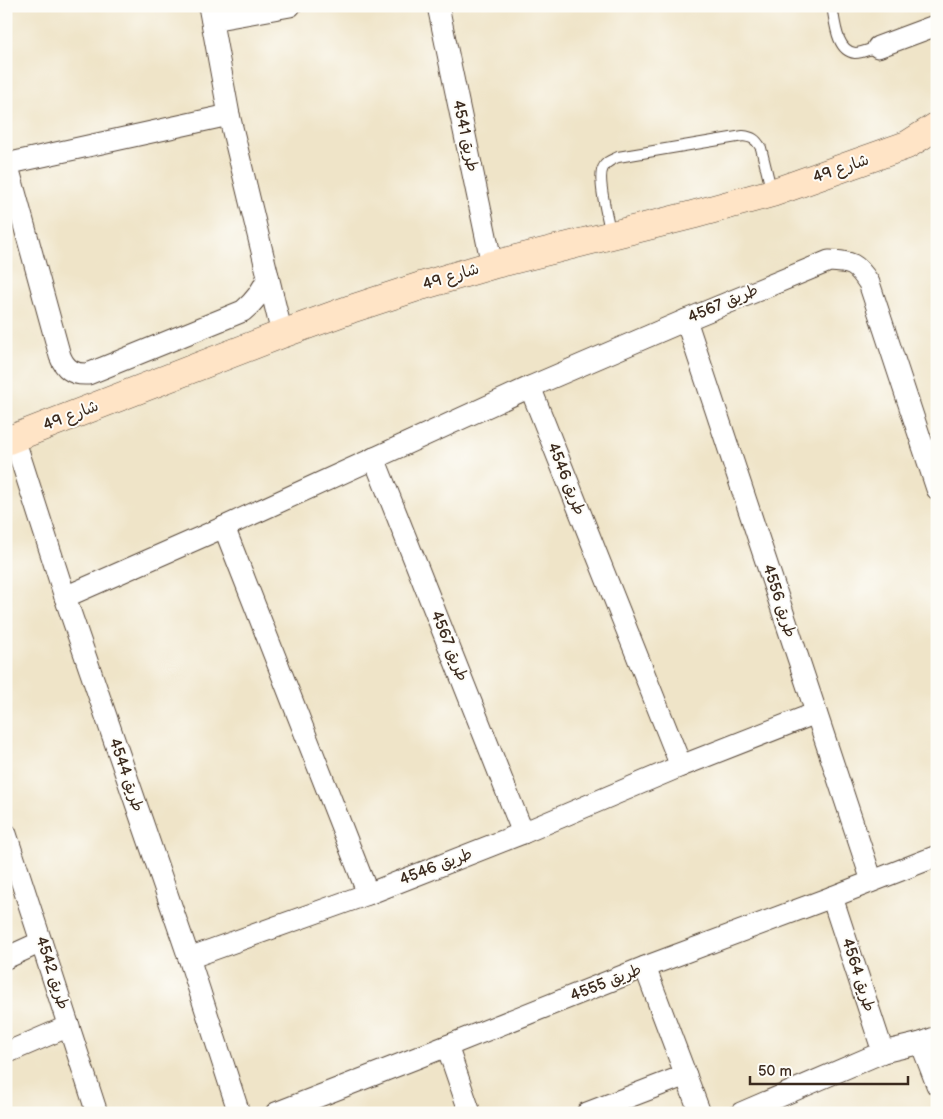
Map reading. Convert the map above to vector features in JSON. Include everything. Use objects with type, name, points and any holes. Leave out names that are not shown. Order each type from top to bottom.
[{"type":"street","points":[[282,334],[229,115],[210,13],[290,6]]},
{"type":"street","name":"طريق 4541","points":[[438,6],[492,266]]},
{"type":"street","points":[[878,47],[937,26]]},
{"type":"street","points":[[229,115],[7,163],[60,356],[63,363],[74,372],[88,374],[243,311],[260,294],[268,276]]},
{"type":"street","name":"شارع 49","points":[[10,439],[282,334],[421,286],[772,193],[907,145],[937,126]]},
{"type":"street","name":"شارع 49","points":[[907,145],[937,145]]},
{"type":"street","name":"طريق 4567","points":[[65,597],[224,527],[530,387],[828,261],[847,262],[861,270],[869,283],[937,489]]},
{"type":"street","name":"طريق 4556","points":[[686,320],[872,882]]},
{"type":"street","name":"طريق 4546","points":[[530,387],[681,766]]},
{"type":"street","name":"طريق 4544","points":[[10,439],[188,958],[239,1113]]},
{"type":"street","name":"طريق 4567","points":[[374,458],[523,833]]},
{"type":"street","points":[[224,527],[368,894]]},
{"type":"street","name":"طريق 4546","points":[[188,958],[368,894],[523,833],[681,766],[816,713]]},
{"type":"street","name":"طريق 4542","points":[[6,834],[12,872],[42,942],[97,1113]]},
{"type":"street","name":"طريق 4555","points":[[276,1113],[645,967],[937,856]]},
{"type":"street","name":"طريق 4564","points":[[832,897],[883,1052]]},
{"type":"street","points":[[6,958],[42,942]]},
{"type":"street","points":[[645,967],[700,1113]]},
{"type":"street","points":[[6,1053],[69,1026]]},
{"type":"street","points":[[740,1113],[883,1052],[929,1040],[937,1085]]},
{"type":"street","points":[[447,1046],[470,1113]]},
{"type":"street","points":[[587,1113],[686,1075]]},
{"type":"lane","points":[[832,6],[839,38],[845,49],[856,53],[878,47]]},
{"type":"lane","points":[[611,235],[600,179],[602,169],[608,161],[618,157],[751,136],[761,148],[772,193]]}]
